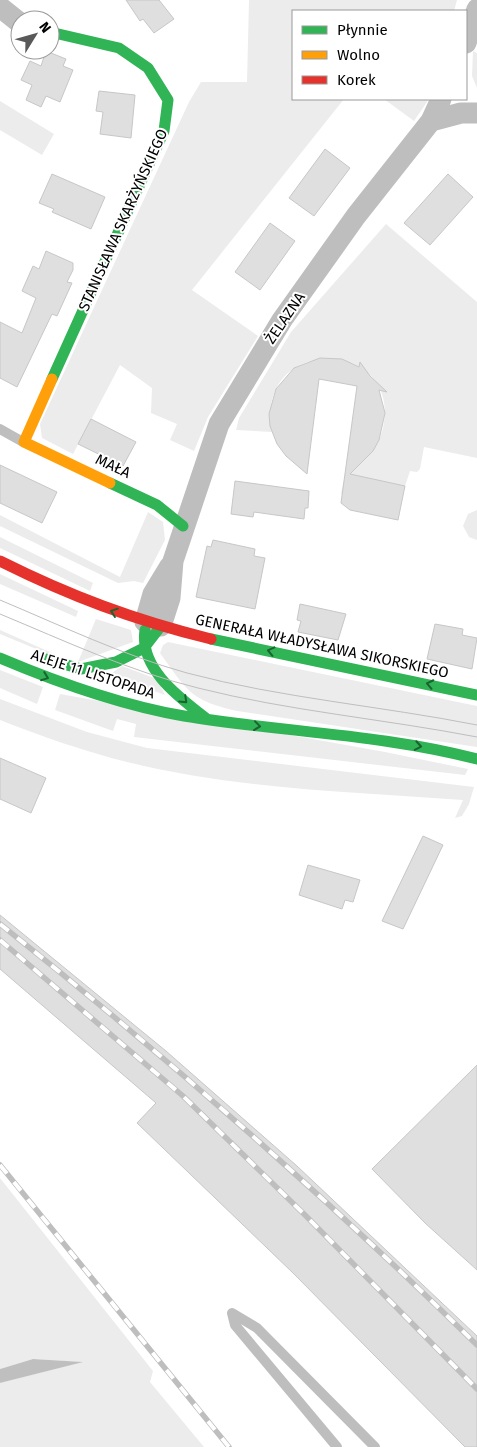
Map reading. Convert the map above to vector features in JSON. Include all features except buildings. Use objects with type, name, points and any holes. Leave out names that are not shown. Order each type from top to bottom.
[{"type":"main road","name":"STANISŁAWA SKARŻYŃSKIEGO","points":[[24,442],[164,131],[168,100],[148,68],[119,48],[60,34]]},
{"type":"main road","name":"MAŁA","points":[[24,442],[157,504],[183,526]]},
{"type":"main road","points":[[0,560],[84,601],[153,624],[144,648],[116,662],[81,669],[65,666],[35,655]]},
{"type":"main road","name":"GENERAŁA WŁADYSŁAWA SIKORSKIEGO","points":[[153,624],[477,696]]},
{"type":"main road","points":[[144,648],[163,678],[185,702],[208,720],[405,744],[477,759]]},
{"type":"main road","name":"ALEJE 11 LISTOPADA","points":[[0,658],[60,682],[137,706],[208,720]]},
{"type":"street","points":[[467,40],[477,10]]},
{"type":"street","name":"ŻELAZNA","points":[[153,624],[170,598],[173,561],[183,526],[219,424],[282,320],[356,216],[431,121],[441,100]]},
{"type":"street","points":[[431,121],[461,113],[477,113]]},
{"type":"lane","points":[[0,429],[24,442]]},
{"type":"lane","points":[[337,1447],[239,1332],[232,1313],[256,1328],[375,1447]]},
{"type":"shaded area","points":[[249,0],[457,0],[454,10],[292,10],[292,100],[343,100],[192,290],[258,336],[208,417],[194,451],[170,440],[177,424],[151,413],[152,388],[120,365],[73,454],[42,438],[40,424],[189,102],[201,82],[247,82]]},
{"type":"shaded area","points":[[473,51],[477,53],[477,88],[472,76]]},
{"type":"shaded area","points":[[385,100],[428,100],[414,121]]},
{"type":"shaded area","points":[[0,101],[54,134],[42,155],[0,130]]},
{"type":"shaded area","points":[[386,224],[477,302],[477,458],[424,447],[420,469],[417,472],[410,471],[405,486],[360,498],[341,494],[346,470],[366,457],[380,438],[384,422],[382,394],[369,374],[350,362],[326,359],[303,364],[284,377],[272,400],[272,432],[236,430],[239,418],[291,332]]},
{"type":"shaded area","points":[[477,510],[477,540],[469,537],[463,526],[468,514]]},
{"type":"shaded area","points":[[148,512],[163,522],[165,540],[143,583],[134,581],[118,583],[0,526],[0,515],[120,577]]},
{"type":"shaded area","points":[[0,537],[93,583],[90,591],[0,548]]},
{"type":"shaded area","points":[[0,574],[78,611],[76,617],[0,584]]},
{"type":"shaded area","points":[[96,619],[131,630],[133,642],[78,662]]},
{"type":"shaded area","points":[[0,630],[59,656],[58,658],[0,634]]},
{"type":"shaded area","points":[[168,642],[477,706],[477,747],[221,707],[199,698],[184,685],[160,653],[163,645]]},
{"type":"shaded area","points":[[122,666],[157,679],[165,695],[109,675]]},
{"type":"shaded area","points":[[0,670],[43,687],[37,704],[0,688]]},
{"type":"shaded area","points":[[60,694],[385,752],[468,769],[465,775],[134,737],[136,724],[117,719],[113,731],[55,710]]},
{"type":"shaded area","points":[[0,699],[87,732],[147,748],[474,787],[469,804],[462,816],[455,818],[463,800],[336,792],[252,784],[168,771],[94,753],[0,720]]},
{"type":"shaded area","points":[[0,1178],[153,1371],[150,1382],[204,1447],[0,1447],[0,1383],[81,1362],[33,1359],[0,1369]]},
{"type":"shaded area","points":[[33,1359],[83,1362],[0,1383],[0,1369]]},
{"type":"tram line","points":[[0,600],[139,658],[187,673],[258,689],[477,725]]},
{"type":"tram line","points":[[0,614],[122,664],[198,688],[267,703],[477,737]]},
{"type":"railway","points":[[0,924],[244,1128],[362,1235],[477,1345]]},
{"type":"railway","points":[[0,940],[183,1096],[305,1215],[477,1389]]},
{"type":"railway","points":[[0,1165],[229,1447]]},
{"type":"traffic: fast","points":[[52,379],[164,131],[168,100],[148,68],[119,48],[60,34]]},
{"type":"traffic: fast","points":[[110,483],[157,505],[183,526]]},
{"type":"traffic: fast","points":[[46,659],[81,669],[116,662],[144,648],[161,626]]},
{"type":"traffic: fast","points":[[145,630],[145,644],[148,657],[155,670],[174,692],[207,719]]},
{"type":"traffic: fast","points":[[211,639],[477,695]]},
{"type":"traffic: fast","points":[[0,658],[90,692],[160,711],[184,716],[404,744],[477,759]]},
{"type":"traffic: slow","points":[[52,379],[24,442],[110,483]]},
{"type":"traffic: jam","points":[[0,561],[103,606],[155,624],[211,639]]}]
